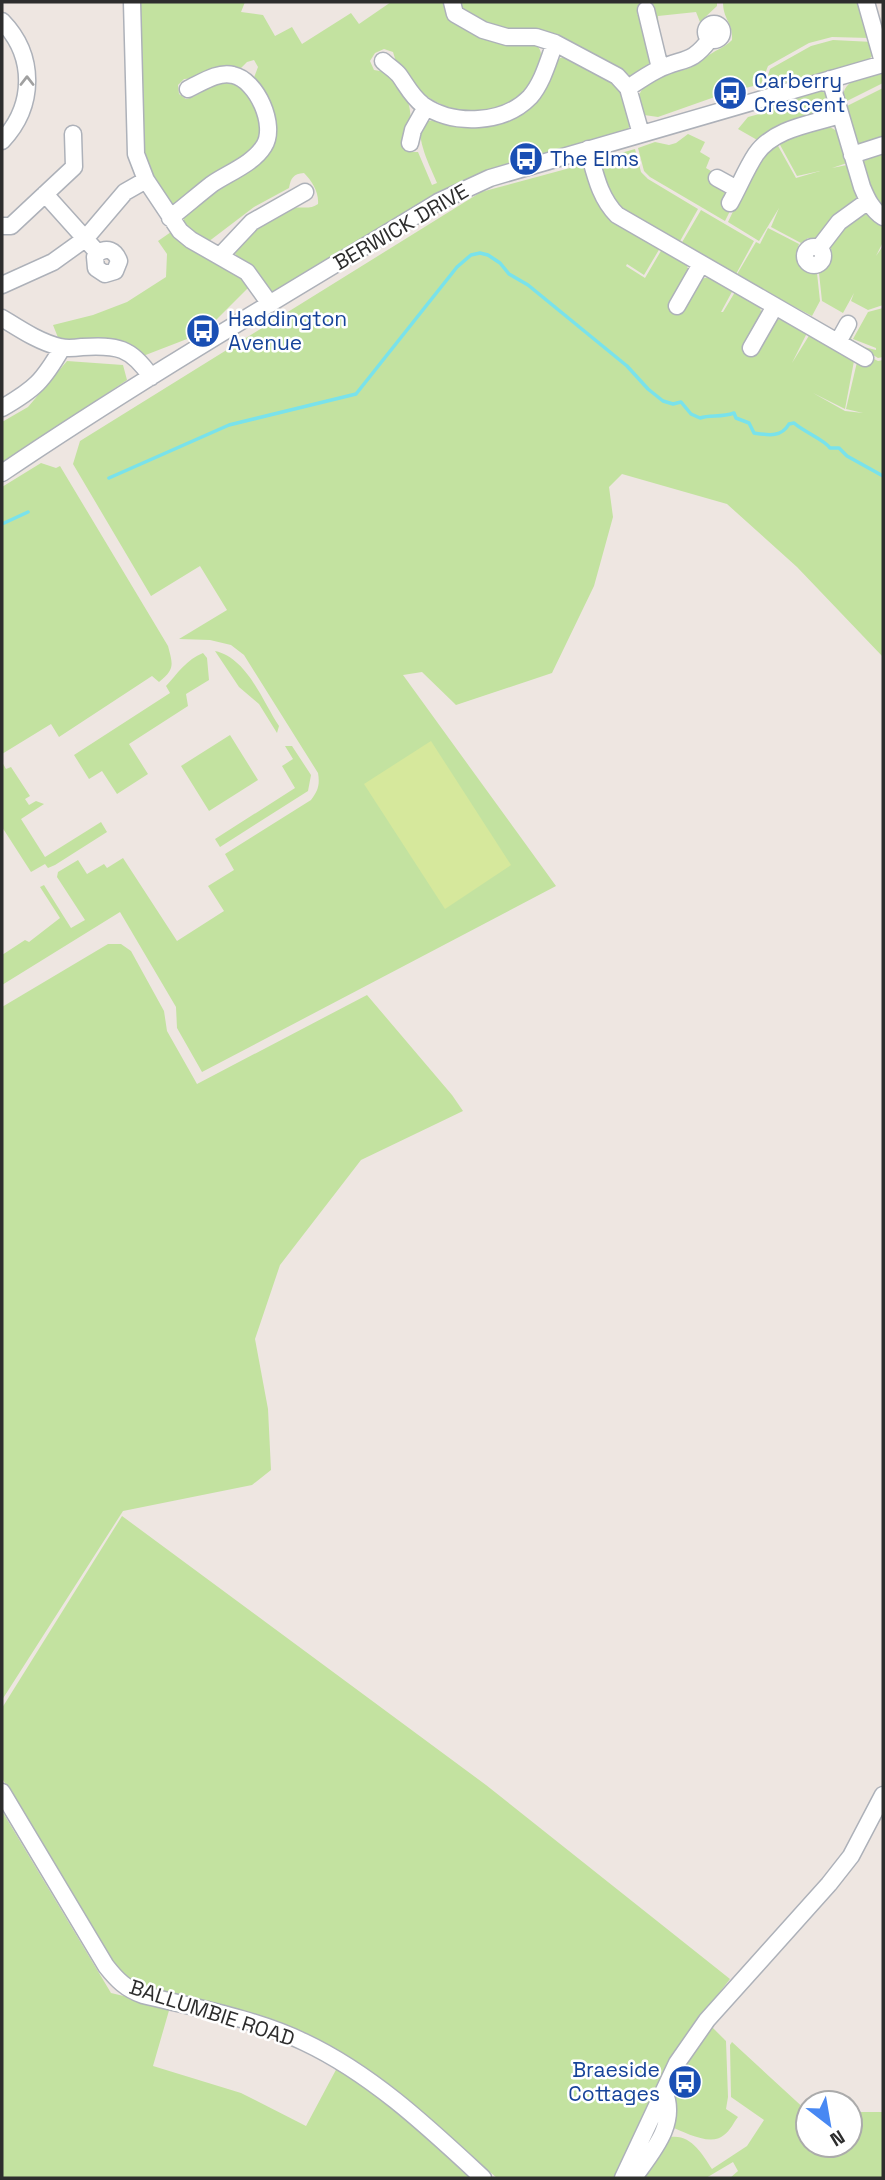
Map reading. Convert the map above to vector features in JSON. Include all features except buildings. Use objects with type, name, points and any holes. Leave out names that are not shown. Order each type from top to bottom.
[{"type":"street","points":[[132,2],[136,154],[146,180],[180,232],[247,272],[270,304]]},
{"type":"street","points":[[452,2],[455,13],[483,30],[507,37],[536,37],[555,43],[617,76],[628,88],[641,134]]},
{"type":"street","points":[[866,2],[883,63]]},
{"type":"street","points":[[646,10],[660,68]]},
{"type":"street","points":[[2,21],[24,55],[27,88],[25,104],[18,120],[2,141]]},
{"type":"street","points":[[628,88],[660,68],[687,61],[699,53],[710,38]]},
{"type":"street","points":[[383,61],[398,73],[416,99],[426,107],[469,119],[488,118],[519,107],[531,95],[540,82],[555,43]]},
{"type":"street","name":"BERWICK DRIVE","points":[[2,473],[151,377],[438,201],[490,178],[883,63]]},
{"type":"street","points":[[170,218],[212,184],[255,157],[265,146],[268,134],[267,119],[252,89],[248,72],[219,75],[188,89]]},
{"type":"street","points":[[830,79],[868,201],[877,214],[883,217]]},
{"type":"street","points":[[410,142],[413,130],[426,107]]},
{"type":"street","points":[[717,178],[734,196],[757,153],[775,137],[840,115]]},
{"type":"street","points":[[2,226],[11,226],[74,167],[73,134]]},
{"type":"street","points":[[852,155],[883,145]]},
{"type":"street","points":[[588,149],[601,194],[617,215],[865,358]]},
{"type":"street","points":[[2,285],[53,262],[85,239],[125,192],[146,180]]},
{"type":"street","points":[[220,256],[252,222],[305,192]]},
{"type":"street","points":[[45,194],[98,253]]},
{"type":"street","points":[[819,248],[839,222],[868,201]]},
{"type":"street","points":[[677,306],[701,264]]},
{"type":"street","points":[[751,348],[775,306]]},
{"type":"street","points":[[2,318],[26,333],[62,348],[108,345],[140,360],[151,377]]},
{"type":"street","points":[[838,342],[848,324]]},
{"type":"street","points":[[2,408],[46,377],[62,348]]},
{"type":"street","name":"BALLUMBIE ROAD","points":[[2,1792],[118,1982],[143,1995],[234,2018],[303,2041],[340,2062],[392,2098],[483,2178]]},
{"type":"street","points":[[623,2178],[677,2063],[706,2020],[829,1884],[851,1856],[883,1796]]},
{"type":"street","points":[[631,2178],[665,2131],[668,2111],[664,2091]]},
{"type":"green space","points":[[140,2],[245,2],[241,12],[263,15],[275,36],[292,27],[302,44],[351,13],[359,24],[391,2],[446,2],[446,14],[476,35],[511,44],[536,44],[541,58],[524,93],[505,107],[486,112],[467,112],[447,107],[428,97],[413,85],[400,69],[393,52],[384,49],[375,53],[370,61],[374,70],[391,75],[408,100],[410,121],[403,148],[418,152],[432,185],[437,183],[423,148],[420,134],[423,125],[437,120],[483,126],[515,117],[533,103],[560,58],[568,57],[614,82],[623,94],[632,124],[625,132],[484,174],[280,291],[270,291],[254,268],[243,264],[234,252],[276,214],[291,208],[318,204],[314,187],[304,173],[295,176],[289,188],[254,207],[208,242],[186,227],[183,222],[185,215],[219,188],[263,160],[271,151],[276,130],[253,80],[258,67],[254,60],[241,68],[227,66],[202,78],[184,79],[178,85],[179,94],[186,99],[220,82],[233,82],[240,87],[252,102],[260,121],[261,137],[256,147],[173,206],[147,167],[143,148]]},
{"type":"green space","points":[[457,2],[642,2],[637,7],[637,14],[642,20],[650,62],[646,68],[631,76],[556,35],[524,29],[520,32],[467,18]]},
{"type":"green space","points":[[648,2],[717,2],[717,6],[700,22],[696,12],[658,16],[659,36],[654,19],[655,8]]},
{"type":"green space","points":[[723,2],[859,2],[870,38],[832,37],[809,43],[768,66],[761,84],[726,93],[658,117],[644,115],[639,95],[649,82],[696,65],[732,40]]},
{"type":"green space","points":[[833,40],[873,42],[874,53],[868,61],[756,93],[765,85],[770,69],[811,46]]},
{"type":"green space","points":[[883,70],[883,83],[843,103],[843,95],[849,84]]},
{"type":"green space","points":[[883,88],[883,138],[861,145],[856,141],[845,107]]},
{"type":"green space","points":[[818,89],[827,94],[832,109],[759,141],[738,129],[748,117],[770,111],[771,102]]},
{"type":"green space","points":[[828,126],[837,131],[847,163],[832,168],[847,165],[856,200],[836,214],[816,239],[808,238],[801,243],[771,227],[779,208],[759,241],[728,222],[754,170],[777,144],[796,178],[820,171],[797,176],[779,143]]},
{"type":"green space","points":[[688,134],[705,142],[700,152],[710,158],[706,168],[716,174],[711,183],[723,190],[732,207],[725,221],[644,171],[638,148],[655,142],[669,145]]},
{"type":"green space","points":[[635,149],[641,172],[648,179],[698,209],[679,243],[627,212],[608,191],[602,178],[600,162],[603,158]]},
{"type":"green space","points":[[883,153],[883,207],[869,186],[864,161]]},
{"type":"green space","points":[[581,165],[587,169],[596,200],[605,213],[660,248],[644,275],[627,264],[626,266],[645,278],[662,249],[686,263],[689,272],[701,279],[709,277],[733,290],[721,312],[735,292],[759,305],[762,314],[743,348],[777,320],[782,319],[807,333],[792,363],[810,334],[854,361],[845,409],[813,393],[845,411],[863,413],[846,409],[857,362],[864,366],[870,357],[883,360],[883,657],[797,567],[727,504],[622,474],[609,487],[613,517],[594,586],[552,673],[456,705],[422,672],[403,675],[556,886],[202,1072],[177,1028],[176,1007],[120,912],[2,985],[2,955],[25,940],[29,942],[60,918],[40,887],[44,885],[71,928],[85,920],[57,877],[58,872],[78,860],[87,874],[104,864],[107,868],[123,858],[177,941],[224,911],[208,886],[234,870],[225,854],[311,800],[319,784],[318,773],[244,655],[231,645],[210,640],[179,639],[227,610],[200,566],[151,596],[73,464],[80,441],[481,192]]},
{"type":"green space","points":[[701,210],[754,241],[735,276],[681,244]]},
{"type":"green space","points":[[867,213],[883,226],[883,242],[876,256],[883,246],[883,305],[868,310],[851,301],[854,293],[843,313],[822,301],[819,273],[830,262],[830,245],[837,235],[850,221]]},
{"type":"green space","points":[[768,228],[799,244],[799,264],[806,270],[817,273],[820,301],[812,316],[791,305],[789,307],[736,276],[756,242],[760,244]]},
{"type":"green space","points":[[171,232],[191,248],[245,276],[251,285],[216,320],[198,328],[187,339],[143,356],[133,348],[114,341],[95,340],[61,345],[53,325],[93,315],[127,302],[166,277],[167,254],[158,241]]},
{"type":"green space","points":[[883,308],[883,357],[878,358],[850,341],[849,337],[854,324],[857,326],[851,339],[876,350],[853,339],[868,312]]},
{"type":"green space","points":[[67,361],[123,365],[127,380],[2,464],[2,422],[28,407]]},
{"type":"green space","points":[[41,463],[56,468],[60,466],[168,646],[171,666],[168,674],[159,682],[152,676],[59,737],[51,724],[2,754],[2,487]]},
{"type":"green space","points":[[215,651],[236,662],[253,681],[279,726],[277,733],[259,704],[239,687]]},
{"type":"green space","points":[[203,653],[207,658],[209,680],[186,694],[188,706],[129,744],[148,774],[117,794],[102,771],[89,779],[74,755],[170,693],[166,686],[187,663]]},
{"type":"green space","points":[[230,735],[258,780],[209,811],[181,766]]},
{"type":"green space","points":[[431,741],[511,865],[445,909],[364,784]]},
{"type":"green space","points":[[285,746],[292,746],[311,775],[308,791],[220,847],[215,839],[295,788],[282,766],[293,759]]},
{"type":"green space","points":[[2,762],[6,769],[11,767],[30,796],[25,799],[29,805],[36,801],[44,804],[21,819],[45,857],[101,822],[107,832],[55,865],[48,868],[45,864],[31,872],[2,827]]},
{"type":"green space","points":[[108,944],[121,944],[131,951],[164,1011],[167,1031],[197,1084],[367,995],[463,1111],[361,1160],[280,1265],[255,1339],[268,1409],[271,1470],[252,1485],[123,1511],[2,1700],[2,1007]]},
{"type":"green space","points":[[122,1516],[486,1785],[730,1979],[681,2042],[617,2178],[497,2178],[373,2073],[308,2037],[144,1991],[110,1963],[2,1778],[2,1708]]},
{"type":"green space","points":[[2,1811],[111,1993],[170,2007],[153,2066],[241,2093],[306,2126],[338,2066],[389,2101],[478,2178],[2,2178]]},
{"type":"green space","points":[[712,2027],[726,2041],[726,2109],[738,2117],[726,2133],[712,2140],[671,2127],[672,2093],[678,2073]]},
{"type":"green space","points":[[732,2042],[794,2099],[794,2159],[864,2159],[864,2112],[883,2112],[883,2178],[730,2178],[738,2171],[733,2162],[706,2178],[640,2178],[666,2138],[681,2138],[694,2145],[712,2169],[747,2146],[764,2120],[731,2097]]},
{"type":"waterway","points":[[109,478],[229,425],[356,394],[457,267],[471,255],[480,253],[488,255],[500,263],[509,274],[528,285],[627,366],[663,401],[673,404],[681,402],[691,414],[700,418],[734,413],[736,418],[749,423],[754,433],[778,434],[794,423],[830,448],[839,448],[847,456],[883,476]]},
{"type":"waterway","points":[[2,524],[28,512]]},
{"type":"place","name":"Carberry Crescent","points":[[730,93]]},
{"type":"place","name":"The Elms","points":[[526,159]]},
{"type":"place","name":"Haddington Avenue","points":[[203,331]]},
{"type":"place","name":"Braeside Cottages","points":[[685,2082]]}]
